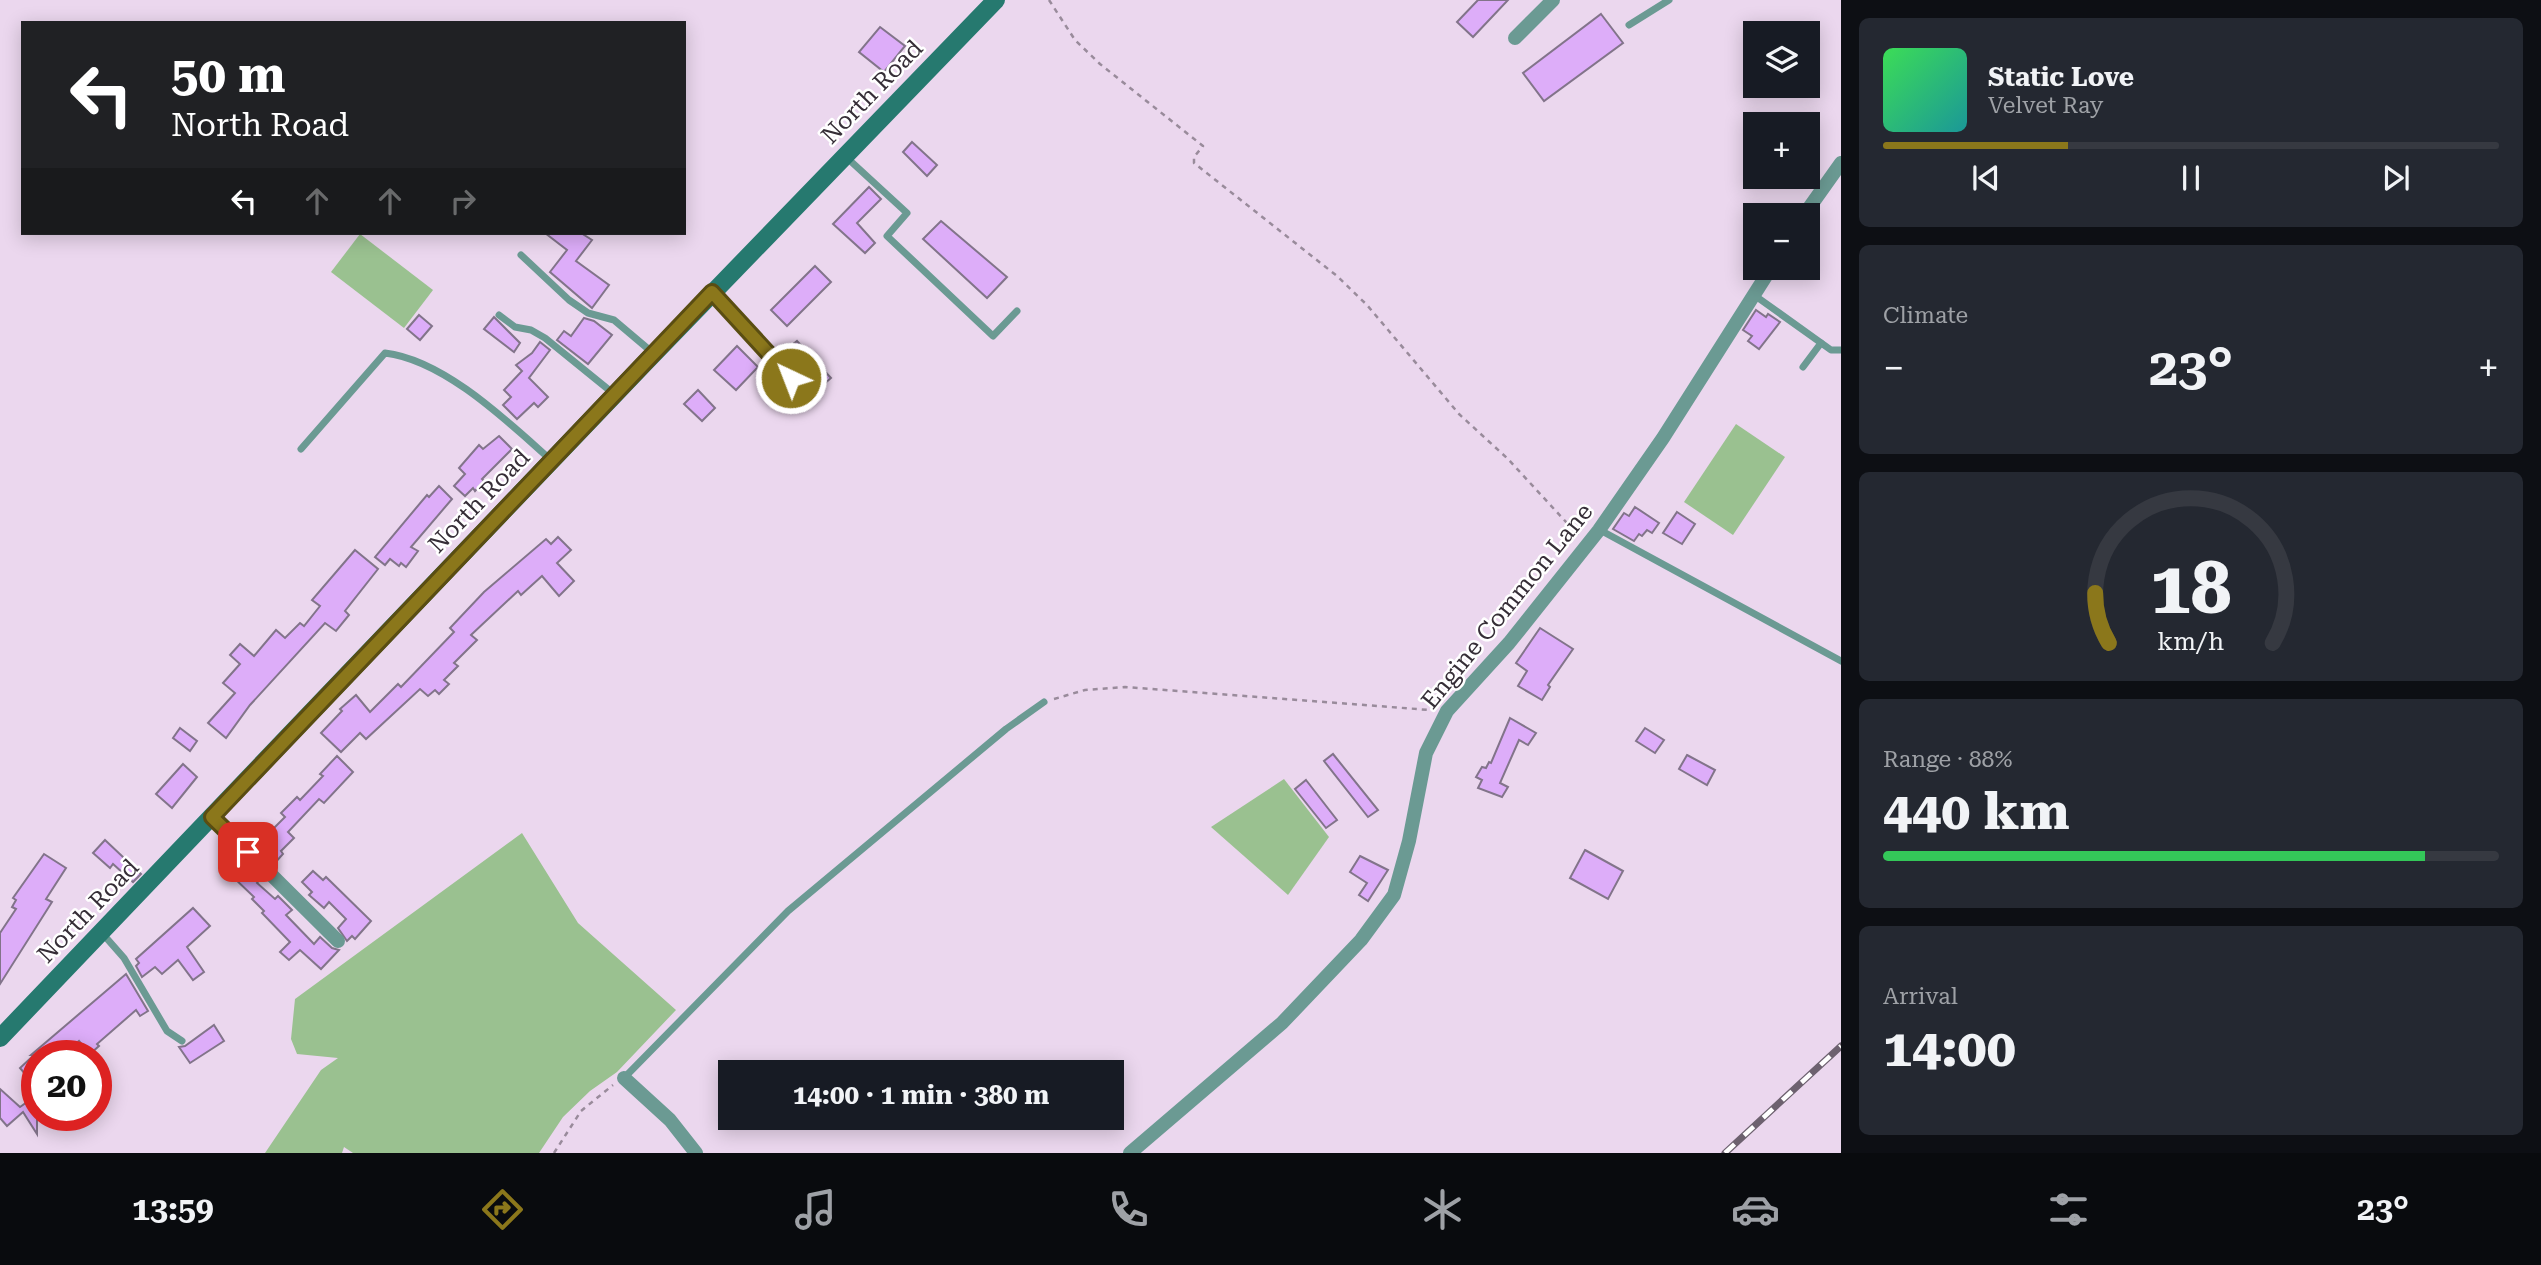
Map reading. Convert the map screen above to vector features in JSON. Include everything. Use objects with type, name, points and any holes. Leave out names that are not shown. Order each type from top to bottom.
[{"type":"street","name":"North Road","points":[[0,1038],[614,394],[996,0]]},
{"type":"street","points":[[1515,38],[1545,3]]},
{"type":"street","points":[[1813,203],[1841,163]]},
{"type":"street","name":"Engine Common Lane","points":[[1130,1153],[1282,1023],[1361,940],[1394,895],[1409,841],[1426,753],[1447,711],[1509,643],[1599,530],[1663,438],[1763,280]]},
{"type":"street","points":[[212,817],[338,941]]},
{"type":"street","points":[[624,1078],[670,1119],[696,1153]]},
{"type":"lane","points":[[1629,25],[1669,0]]},
{"type":"lane","points":[[844,155],[908,213],[887,236],[993,336],[1017,311]]},
{"type":"lane","points":[[521,255],[569,300],[588,313],[614,320],[654,353]]},
{"type":"lane","points":[[712,292],[791,378]]},
{"type":"lane","points":[[1754,295],[1831,350],[1841,350]]},
{"type":"lane","points":[[499,315],[515,327],[531,330],[545,338],[614,394]]},
{"type":"lane","points":[[1803,367],[1821,343]]},
{"type":"lane","points":[[301,449],[385,353],[401,355],[436,371],[489,407],[551,460]]},
{"type":"lane","points":[[1599,530],[1841,661]]},
{"type":"lane","points":[[624,1078],[788,911],[1006,729],[1044,702]]},
{"type":"lane","points":[[101,932],[124,958],[167,1031],[182,1041]]},
{"type":"path","points":[[1049,0],[1075,40],[1100,64],[1203,146],[1194,157],[1194,163],[1337,276],[1367,305],[1459,414],[1508,459],[1587,545]]},
{"type":"path","points":[[1044,702],[1085,690],[1125,687],[1447,711]]},
{"type":"path","points":[[554,1153],[581,1111],[624,1078]]},
{"type":"green space","points":[[361,235],[433,290],[404,328],[331,272]]},
{"type":"green space","points":[[1736,424],[1785,457],[1733,535],[1684,502]]},
{"type":"green space","points":[[1284,779],[1329,837],[1288,895],[1211,827]]},
{"type":"green space","points":[[522,833],[578,923],[676,1010],[617,1072],[590,1091],[563,1117],[539,1153],[353,1153],[344,1147],[342,1153],[265,1153],[321,1070],[338,1058],[297,1054],[291,1039],[295,999]]},
{"type":"building","points":[[1478,0],[1508,0],[1473,37],[1457,22]]},
{"type":"building","points":[[1601,14],[1623,43],[1544,101],[1523,73]]},
{"type":"building","points":[[880,27],[905,46],[884,72],[859,52]]},
{"type":"building","points":[[912,142],[937,165],[927,176],[903,152]]},
{"type":"building","points":[[869,187],[881,199],[857,223],[875,243],[865,253],[833,224]]},
{"type":"building","points":[[941,221],[1007,277],[987,298],[923,239]]},
{"type":"building","points":[[548,235],[584,235],[592,240],[576,261],[609,285],[592,308],[550,272],[567,250]]},
{"type":"building","points":[[815,266],[831,282],[787,326],[771,310]]},
{"type":"building","points":[[1756,310],[1780,322],[1759,349],[1748,341],[1752,336],[1743,330]]},
{"type":"building","points":[[419,315],[432,326],[420,340],[407,329]]},
{"type":"building","points":[[494,317],[520,343],[514,352],[484,329]]},
{"type":"building","points":[[584,318],[594,321],[612,335],[588,364],[557,340],[564,331],[571,336]]},
{"type":"building","points":[[797,341],[831,378],[816,391],[795,367],[792,370],[779,356]]},
{"type":"building","points":[[540,342],[550,350],[529,378],[548,397],[538,407],[534,403],[517,419],[503,405],[511,397],[504,390],[522,371],[516,365],[532,353]]},
{"type":"building","points":[[737,346],[758,367],[736,390],[714,370]]},
{"type":"building","points":[[698,390],[715,408],[702,421],[684,404]]},
{"type":"building","points":[[499,436],[512,449],[482,479],[484,481],[475,491],[473,488],[465,496],[454,486],[465,474],[459,468],[479,445],[483,449]]},
{"type":"building","points":[[439,486],[452,499],[411,547],[418,551],[406,567],[401,563],[399,566],[390,559],[385,565],[375,557],[427,495],[429,497]]},
{"type":"building","points":[[1635,507],[1659,523],[1652,533],[1647,530],[1642,536],[1639,534],[1634,541],[1613,529],[1624,513],[1629,516]]},
{"type":"building","points":[[1677,512],[1695,524],[1682,544],[1663,533]]},
{"type":"building","points":[[558,537],[571,550],[557,563],[574,581],[559,596],[542,576],[521,595],[518,591],[471,635],[477,640],[454,663],[458,666],[444,680],[449,684],[439,694],[435,690],[428,696],[420,689],[366,739],[360,733],[341,752],[321,733],[342,711],[340,709],[356,695],[370,712],[398,684],[401,687],[454,632],[450,628],[484,592],[546,539],[551,544]]},
{"type":"building","points":[[355,550],[378,569],[345,611],[349,615],[336,631],[325,623],[250,705],[226,738],[208,723],[235,693],[223,683],[240,664],[230,655],[240,644],[254,656],[276,630],[285,638],[300,623],[304,626],[320,606],[312,600]]},
{"type":"building","points":[[1540,628],[1573,649],[1548,685],[1550,687],[1542,700],[1518,686],[1527,671],[1516,663]]},
{"type":"building","points":[[1510,718],[1536,733],[1528,745],[1519,740],[1500,783],[1508,787],[1502,797],[1478,788],[1482,780],[1476,777],[1482,767],[1486,768],[1489,762],[1491,763]]},
{"type":"building","points":[[180,728],[197,741],[190,751],[173,738]]},
{"type":"building","points":[[1645,728],[1664,740],[1655,753],[1636,741]]},
{"type":"building","points":[[1333,754],[1378,810],[1368,817],[1324,761]]},
{"type":"building","points":[[1687,755],[1715,770],[1707,785],[1679,769]]},
{"type":"building","points":[[337,756],[353,772],[324,803],[319,799],[288,832],[294,838],[281,851],[283,854],[274,864],[256,846],[285,817],[281,813],[297,797],[300,800],[323,776],[320,774]]},
{"type":"building","points":[[183,764],[197,777],[172,808],[156,794]]},
{"type":"building","points":[[1306,780],[1337,820],[1326,828],[1295,789]]},
{"type":"building","points":[[105,840],[141,874],[133,882],[113,864],[110,868],[93,853]]},
{"type":"building","points":[[1585,850],[1623,871],[1608,899],[1570,878]]},
{"type":"building","points":[[44,854],[66,868],[46,899],[52,902],[0,984],[0,933],[16,909],[12,907],[16,900],[13,898]]},
{"type":"building","points":[[1360,856],[1388,870],[1368,901],[1359,895],[1367,883],[1350,872]]},
{"type":"building","points":[[245,863],[261,878],[257,883],[275,899],[278,896],[292,910],[286,915],[314,944],[320,937],[332,948],[339,950],[321,969],[300,950],[289,960],[280,952],[290,942],[262,913],[264,911],[252,899],[254,897],[232,876]]},
{"type":"building","points":[[313,871],[323,880],[326,877],[371,921],[355,939],[352,936],[347,941],[338,928],[346,919],[329,902],[324,908],[309,895],[312,892],[302,882]]},
{"type":"building","points":[[193,908],[210,926],[187,947],[204,972],[193,980],[178,960],[162,974],[155,967],[142,977],[136,966],[139,963],[136,959]]},
{"type":"building","points":[[126,974],[148,1011],[140,1016],[136,1010],[102,1040],[49,1040]]},
{"type":"building","points":[[214,1025],[224,1041],[190,1063],[179,1047],[185,1046]]},
{"type":"building","points":[[0,1089],[21,1106],[21,1114],[7,1126],[0,1118]]},
{"type":"railway","points":[[1725,1153],[1841,1046]]},
{"type":"route","points":[[248,852],[212,817],[712,292],[791,378]]}]
